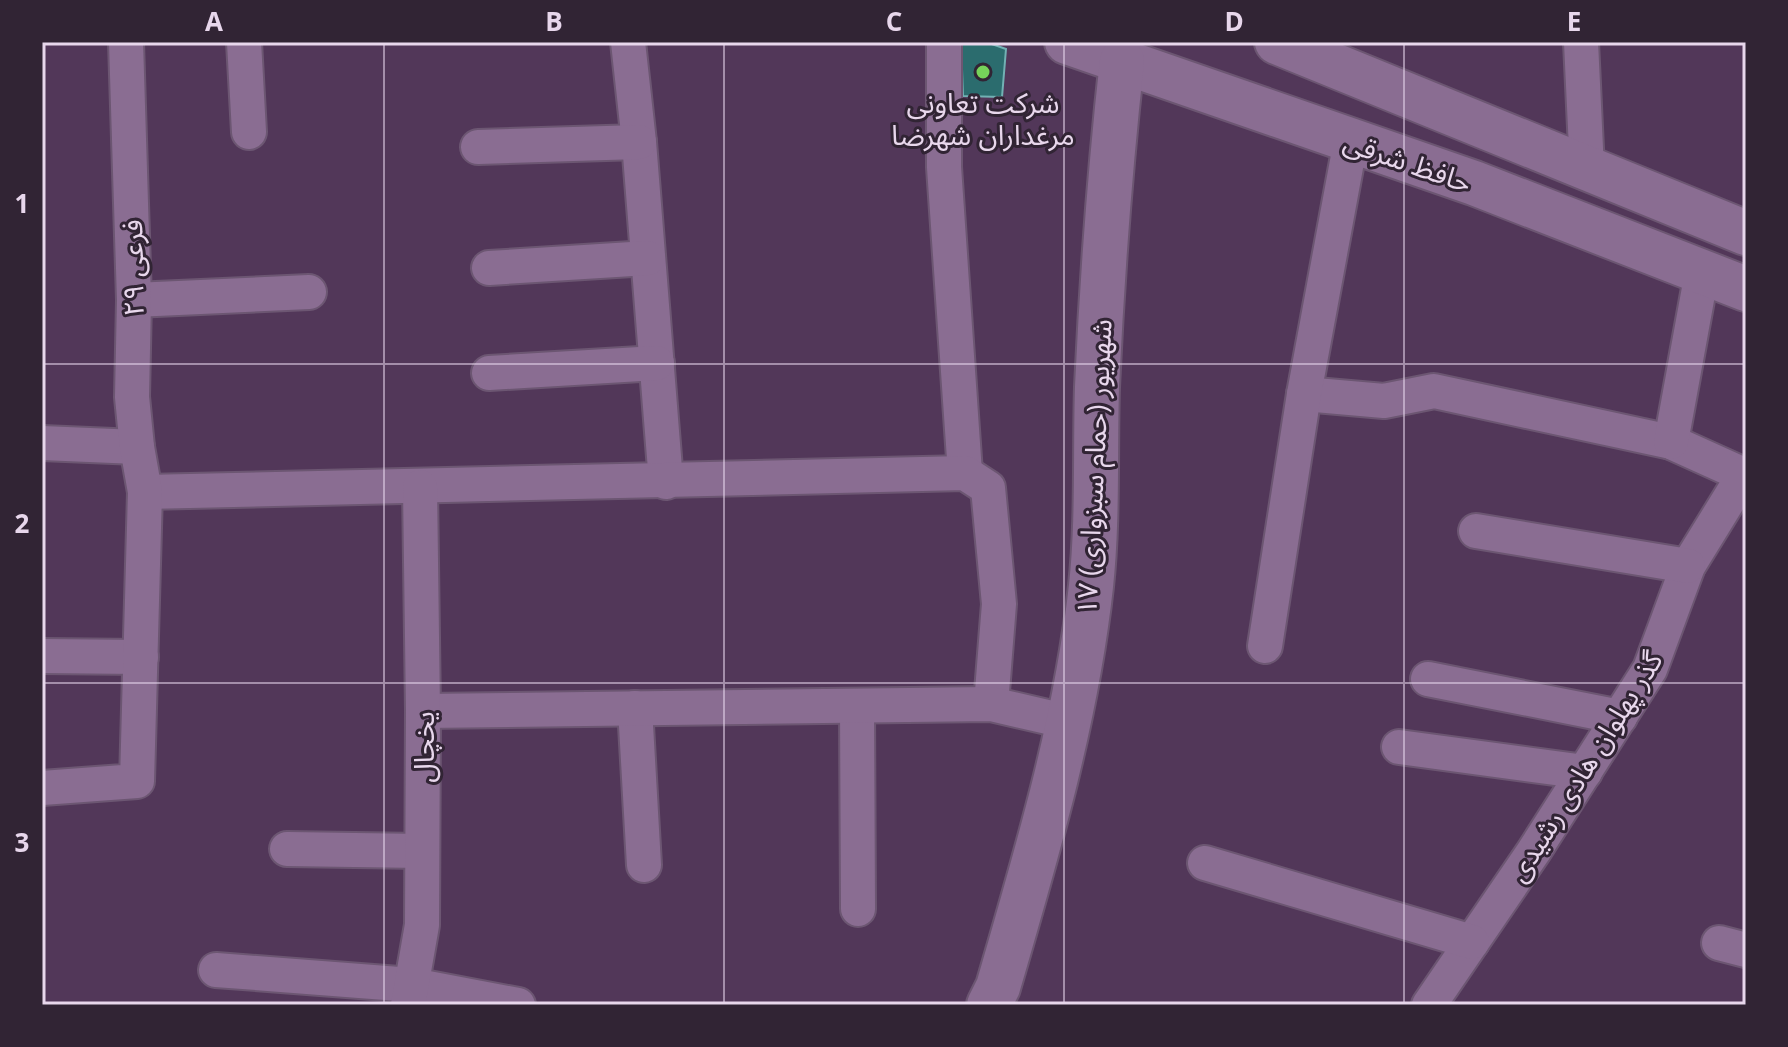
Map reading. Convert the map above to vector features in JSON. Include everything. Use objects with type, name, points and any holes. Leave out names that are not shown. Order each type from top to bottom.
[{"type":"main road","name":"حافظ شرقی","points":[[1067,42],[1426,166],[1746,289]]},
{"type":"main road","name":"حافظ شرقی","points":[[1296,47],[1587,170],[1746,233]]},
{"type":"main road","name":"۱۷ شهریور (حمام سبزواری)","points":[[989,1005],[998,987],[1038,848],[1069,722],[1091,586],[1097,385],[1108,183],[1122,61]]},
{"type":"main road","points":[[1426,166],[1449,112]]},
{"type":"street","name":"فرعی ۲۹","points":[[42,788],[137,781],[145,492],[132,397],[134,300],[126,42]]},
{"type":"street","points":[[244,42],[249,132]]},
{"type":"street","points":[[628,42],[666,482]]},
{"type":"street","points":[[944,42],[944,167],[965,473]]},
{"type":"street","points":[[1581,42],[1587,170]]},
{"type":"street","points":[[1265,646],[1304,394],[1351,140]]},
{"type":"street","points":[[478,147],[639,142]]},
{"type":"street","points":[[489,268],[648,258]]},
{"type":"street","points":[[1304,394],[1384,401],[1434,391],[1671,442],[1702,272]]},
{"type":"street","points":[[134,300],[309,292]]},
{"type":"street","points":[[489,373],[657,363]]},
{"type":"street","name":"گذر پهلوان هادی رشیدی","points":[[1429,1005],[1650,669],[1688,566],[1744,475],[1671,442]]},
{"type":"street","points":[[42,443],[137,447]]},
{"type":"street","points":[[145,492],[965,473],[988,488],[999,604],[991,704]]},
{"type":"street","name":"یخچال","points":[[410,995],[422,925],[420,487]]},
{"type":"street","points":[[1476,531],[1688,566]]},
{"type":"street","points":[[42,656],[141,657]]},
{"type":"street","points":[[1428,679],[1620,717]]},
{"type":"street","points":[[423,711],[991,704],[1069,722]]},
{"type":"street","points":[[857,706],[858,909]]},
{"type":"street","points":[[635,708],[644,865]]},
{"type":"street","points":[[1399,747],[1585,772]]},
{"type":"street","points":[[287,849],[422,851]]},
{"type":"street","points":[[1205,863],[1472,942]]},
{"type":"street","points":[[216,970],[410,995],[518,1005]]},
{"type":"building","name":"شرکت تعاونی مرغداران شهرضا","points":[[961,42],[986,42],[1006,49],[1002,97],[963,96]]},
{"type":"place","name":"شرکت تعاونی مرغداران شهرضا","points":[[983,72]]}]
